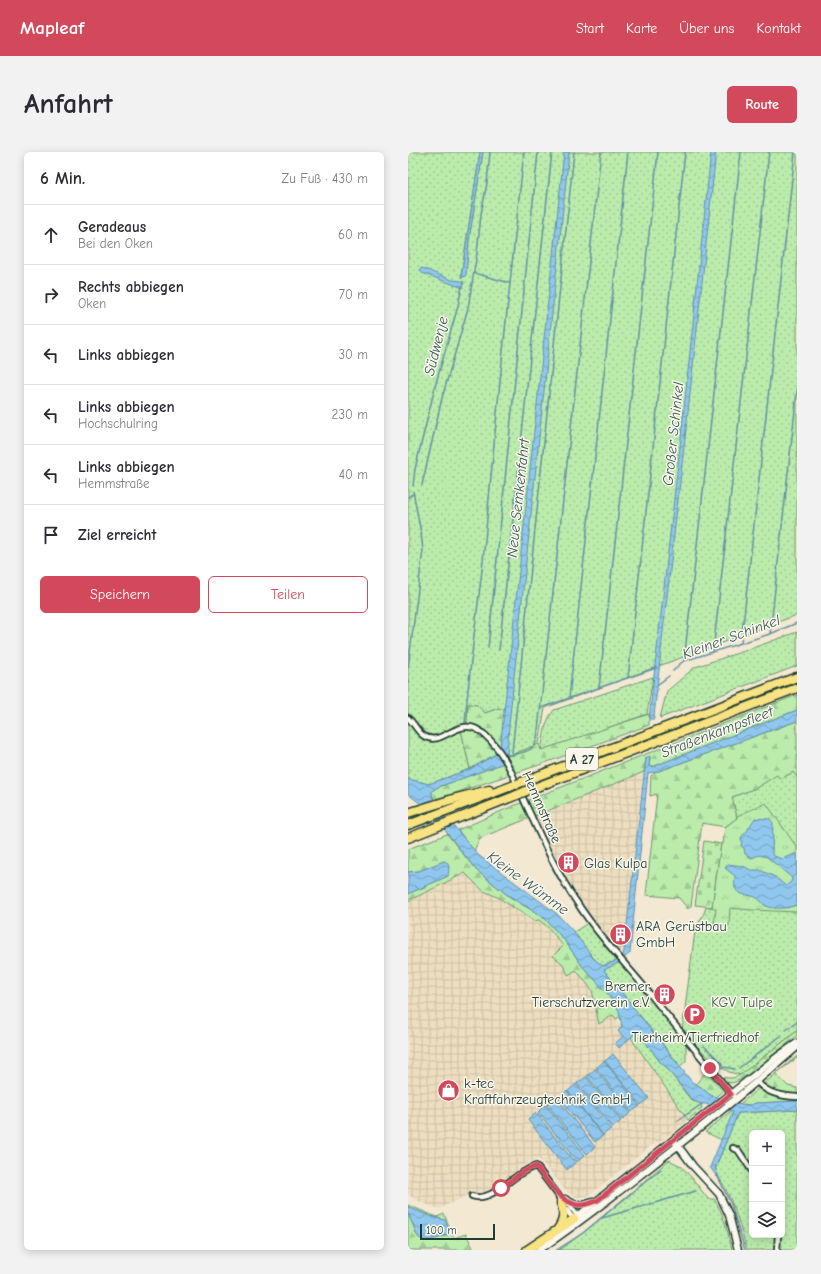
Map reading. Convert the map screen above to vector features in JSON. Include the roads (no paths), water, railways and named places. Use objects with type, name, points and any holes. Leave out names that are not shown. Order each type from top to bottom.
[{"type":"highway","name":"A 27","points":[[408,825],[797,677]]},
{"type":"highway","name":"A 27","points":[[430,832],[526,791],[797,688]]},
{"type":"highway","points":[[411,812],[453,799],[516,784]]},
{"type":"highway","points":[[408,838],[430,832]]},
{"type":"highway","points":[[408,844],[430,832]]},
{"type":"highway","points":[[557,1231],[564,1216],[563,1201]]},
{"type":"highway","points":[[527,1249],[578,1220]]},
{"type":"street","name":"Hemmstraße","points":[[408,718],[423,736],[431,739],[441,737],[460,727],[467,726],[475,728],[485,735],[499,751],[512,771],[551,857],[576,901],[735,1100]]},
{"type":"street","points":[[578,1220],[598,1200],[797,1043]]},
{"type":"street","points":[[540,1250],[678,1146],[757,1082],[797,1047]]},
{"type":"street","points":[[757,1082],[773,1094],[797,1097]]},
{"type":"street","points":[[673,1140],[722,1199],[733,1229],[738,1250]]},
{"type":"street","points":[[733,1148],[738,1150],[749,1166]]},
{"type":"street","points":[[472,1196],[477,1198],[490,1194],[524,1171],[536,1166],[578,1220]]},
{"type":"street","points":[[563,1201],[579,1205],[598,1200]]},
{"type":"street","points":[[777,1250],[778,1238]]},
{"type":"water","points":[[480,152],[483,152],[469,240],[466,275],[461,278]]},
{"type":"water","points":[[564,152],[569,152],[509,725],[507,758],[504,763],[436,788],[432,791],[432,795],[434,802],[478,855],[556,913],[574,932],[594,959],[603,966],[620,958],[624,952],[646,758],[650,756],[649,766],[652,767],[797,710],[797,721],[656,772],[648,773],[630,953],[618,963],[604,970],[692,1082],[701,1087],[710,1095],[741,1104],[750,1105],[756,1103],[797,1101],[797,1110],[738,1113],[715,1169],[719,1177],[717,1177],[710,1167],[733,1112],[706,1104],[701,1104],[692,1100],[666,1067],[660,1062],[638,1031],[619,1048],[615,1043],[623,1037],[618,1031],[622,1027],[619,1011],[608,994],[583,967],[565,941],[543,917],[510,897],[476,870],[426,806],[408,794],[408,779],[429,784],[470,769],[493,756],[500,749]]},
{"type":"water","points":[[711,152],[716,152],[689,403],[654,719],[649,719],[681,437]]},
{"type":"water","points":[[422,268],[452,280],[462,281],[464,282],[463,288],[422,273],[420,269]]},
{"type":"water","points":[[755,818],[770,819],[773,823],[772,853],[774,856],[782,859],[797,853],[797,905],[774,908],[765,905],[755,897],[739,893],[734,884],[735,876],[725,868],[728,864],[743,866],[751,870],[760,870],[775,877],[786,886],[791,882],[792,878],[767,857],[759,855],[752,858],[745,854],[744,848],[741,846],[741,837]]},
{"type":"water","points":[[444,861],[448,863],[448,876],[408,894],[408,872],[419,871]]},
{"type":"water","points":[[613,1054],[649,1098],[641,1105],[605,1061]]},
{"type":"water","points":[[604,1061],[640,1106],[631,1112],[596,1068]]},
{"type":"water","points":[[595,1069],[630,1113],[622,1120],[587,1076]]},
{"type":"water","points":[[586,1077],[621,1121],[613,1127],[577,1083]]},
{"type":"water","points":[[576,1084],[612,1128],[603,1135],[568,1091]]},
{"type":"water","points":[[567,1091],[603,1136],[595,1142],[559,1098]]},
{"type":"water","points":[[556,1097],[595,1147],[587,1154],[547,1104]]},
{"type":"water","points":[[546,1105],[585,1155],[577,1162],[538,1112]]},
{"type":"water","points":[[536,1113],[575,1163],[567,1170],[528,1120]]},
{"type":"water","points":[[408,1207],[445,1220],[451,1233],[429,1240],[421,1239],[417,1236],[411,1221]]},
{"type":"waterway","points":[[422,485],[442,398],[468,308],[477,253],[481,214],[487,183],[490,152]]},
{"type":"waterway","points":[[510,283],[524,152]]},
{"type":"waterway","name":"Neue Semkenfahrt","points":[[488,648],[538,152]]},
{"type":"waterway","name":"Neue Semkenfahrt","points":[[499,650],[552,152]]},
{"type":"waterway","points":[[574,152],[512,752],[513,755],[531,749],[536,743],[537,739],[601,152]]},
{"type":"waterway","points":[[569,698],[628,152]]},
{"type":"waterway","points":[[599,688],[658,152]]},
{"type":"waterway","points":[[628,678],[685,152]]},
{"type":"waterway","points":[[684,661],[741,152]]},
{"type":"waterway","points":[[713,652],[769,152]]},
{"type":"waterway","points":[[741,643],[795,152]]},
{"type":"waterway","points":[[465,724],[483,561],[510,283],[474,273]]},
{"type":"waterway","name":"Südwenje","points":[[413,486],[415,469],[436,383],[458,306],[462,286]]},
{"type":"waterway","points":[[770,634],[797,392]]},
{"type":"waterway","name":"Südwenje","points":[[408,668],[423,550],[413,491]]},
{"type":"waterway","name":"Südwenje","points":[[408,497],[413,494]]},
{"type":"waterway","name":"Kleiner Schinkel","points":[[673,671],[684,661],[770,634],[797,623]]},
{"type":"waterway","points":[[541,708],[656,668]]},
{"type":"waterway","name":"Kleiner Schinkel","points":[[657,685],[669,676]]},
{"type":"waterway","points":[[506,755],[513,755]]},
{"type":"waterway","points":[[786,1030],[797,1022]]},
{"type":"waterway","points":[[739,1068],[782,1035]]},
{"type":"waterway","points":[[704,1046],[721,1062],[723,1067],[735,1069]]},
{"type":"waterway","points":[[677,1121],[702,1104]]},
{"type":"waterway","points":[[559,1250],[584,1232],[661,1169]]},
{"type":"waterway","points":[[717,1175],[731,1204],[745,1250]]},
{"type":"waterway","points":[[602,1218],[696,1191]]},
{"type":"place","name":"Glas Kulpa","points":[[568,863]]},
{"type":"place","name":"ARA Gerüstbau GmbH","points":[[620,934]]},
{"type":"place","name":"Bremer Tierschutzverein e.V.","points":[[665,994]]},
{"type":"place","name":"Tierheim/Tierfriedhof","points":[[695,1015]]},
{"type":"place","name":"k-tec Kraftfahrzeugtechnik GmbH","points":[[449,1091]]},
{"type":"water label","name":"Großer Schinkel","points":[[673,434]]},
{"type":"water label","name":"Straßenkampsfleet","points":[[717,732]]},
{"type":"water label","name":"Kleine Wümme","points":[[528,883]]},
{"type":"park label","name":"KGV Tulpe","points":[[742,1002]]}]
